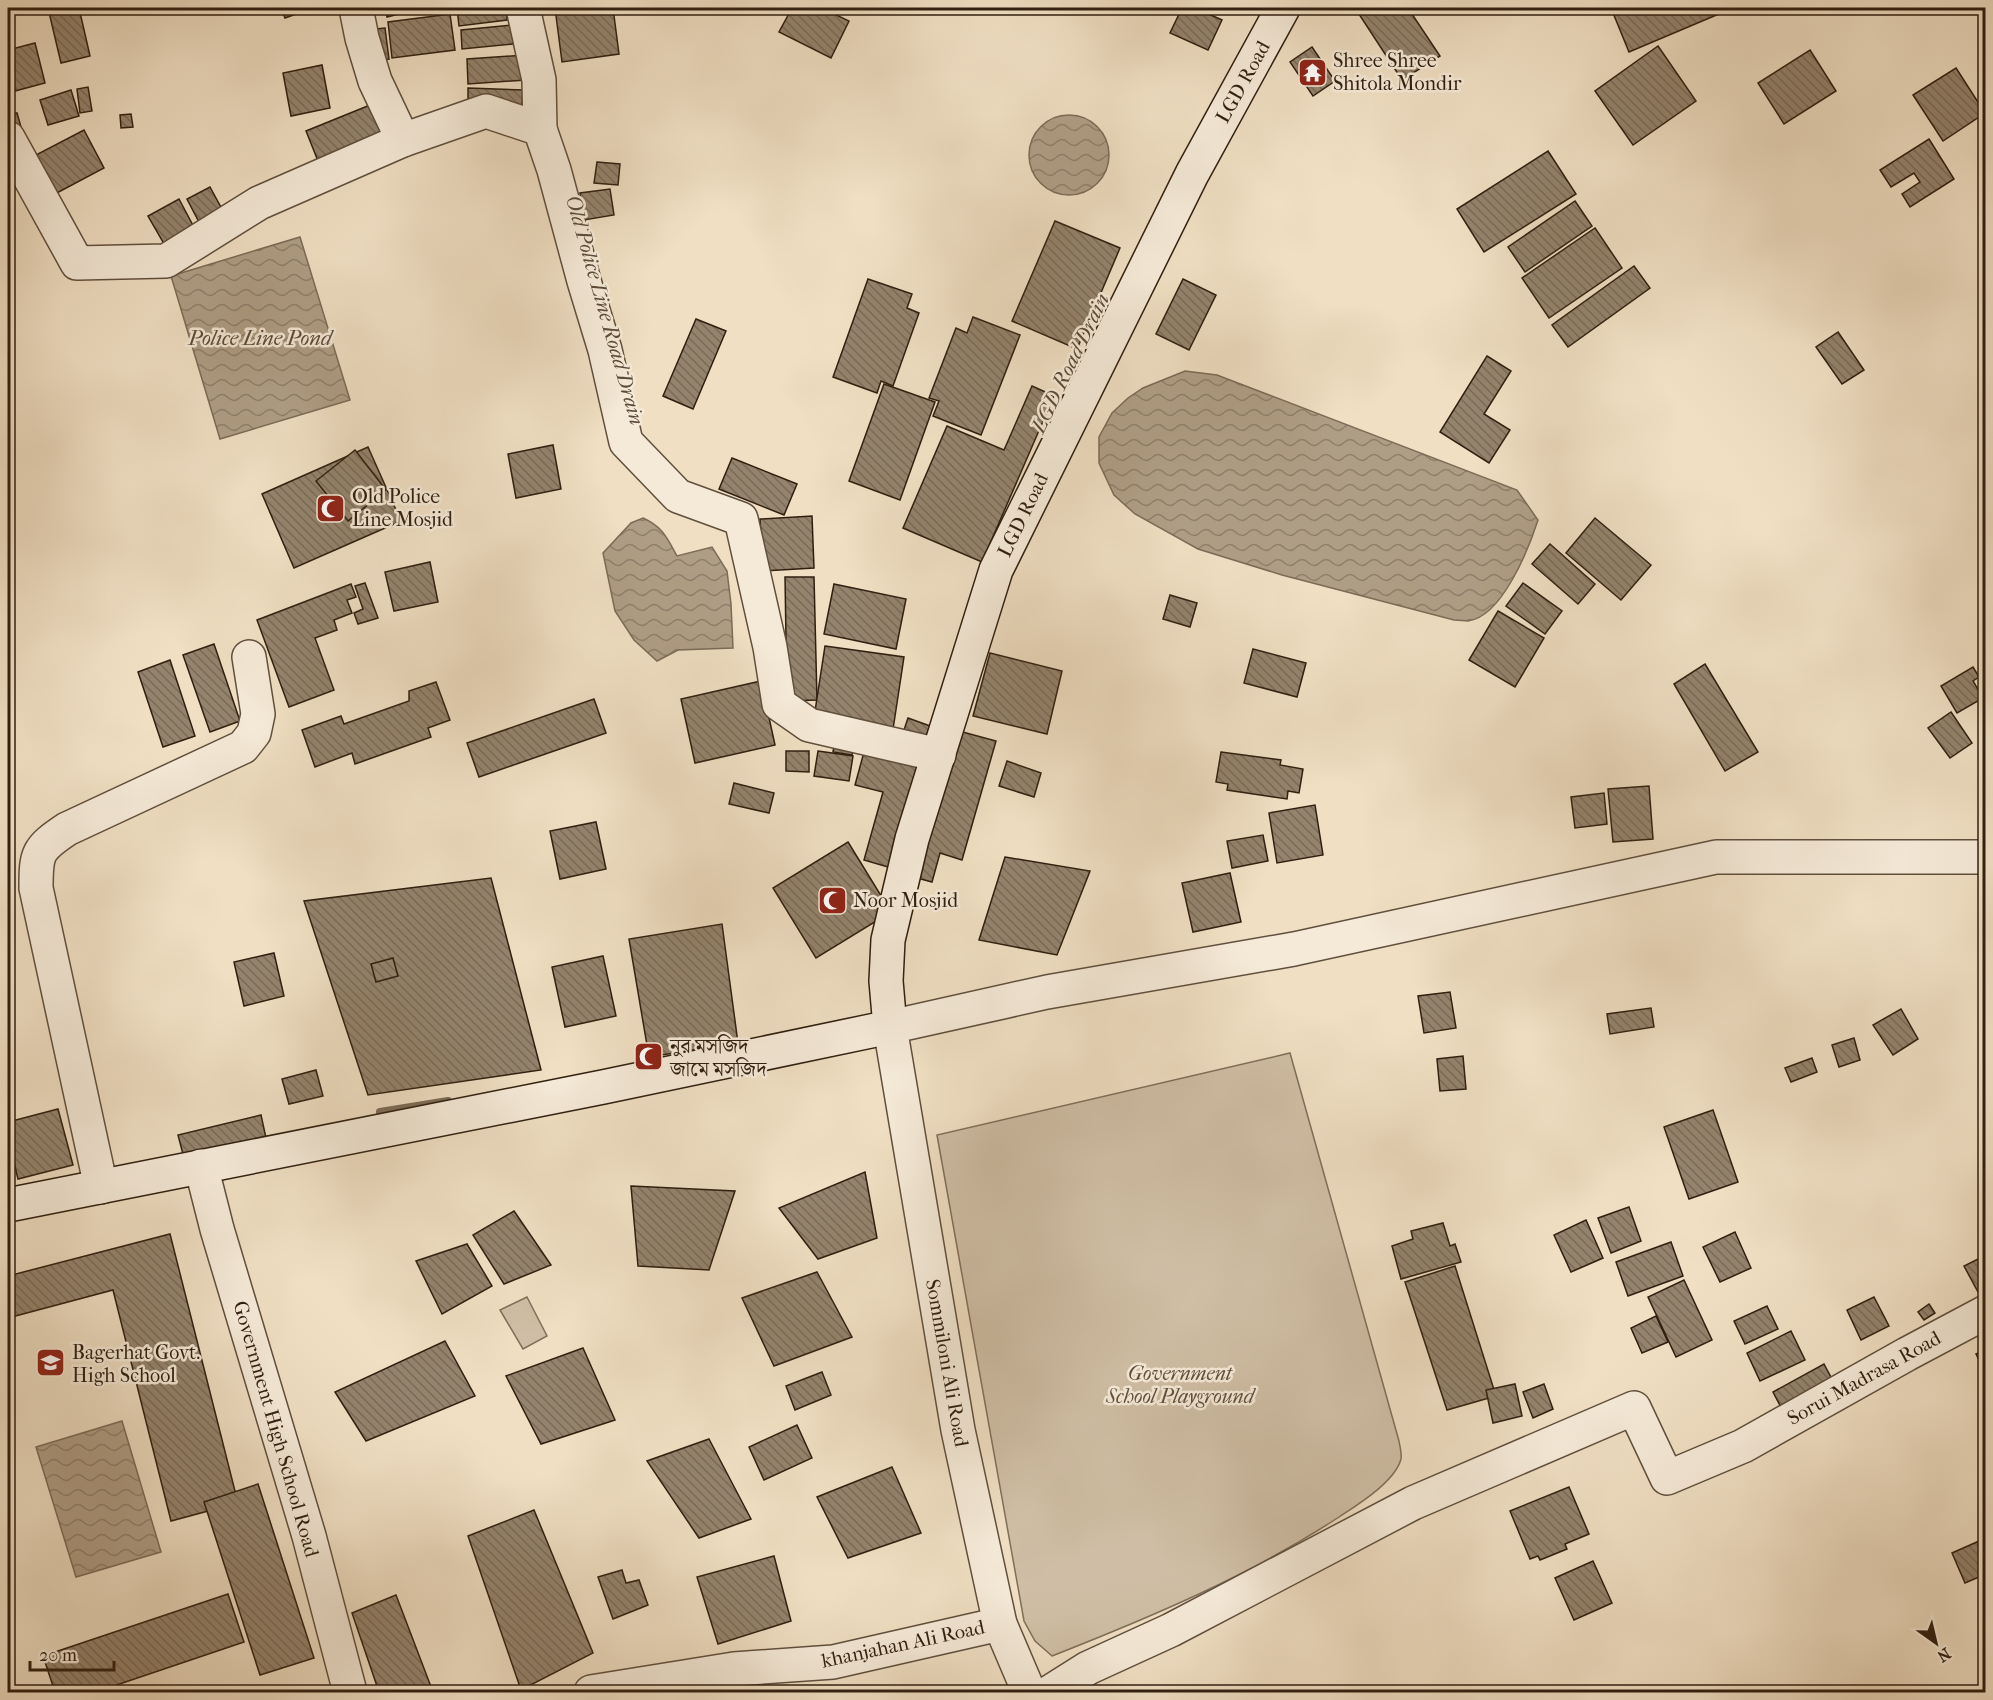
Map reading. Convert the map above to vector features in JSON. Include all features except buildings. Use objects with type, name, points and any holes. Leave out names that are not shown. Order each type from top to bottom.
[{"type":"street","points":[[356,8],[375,81],[403,140]]},
{"type":"street","points":[[523,8],[538,80],[540,129],[554,170],[605,350],[626,442],[678,496],[741,519],[770,647],[778,704],[809,725],[939,755]]},
{"type":"street","name":"LGD Road","points":[[890,1027],[886,981],[888,940],[912,839],[996,570],[1192,174],[1283,8]]},
{"type":"street","points":[[8,138],[77,263],[166,261],[259,203],[403,140],[486,111],[540,129]]},
{"type":"street","points":[[101,1186],[36,888],[36,861],[47,842],[67,828],[243,747],[254,733],[258,714],[249,657]]},
{"type":"street","points":[[8,1205],[603,1087],[1047,992],[1294,949],[1716,858],[1986,857]]},
{"type":"street","name":"Sommiloni Ali Road","points":[[890,1027],[958,1430],[1000,1624],[1029,1692]]},
{"type":"street","name":"Government High School Road","points":[[201,1166],[309,1536],[350,1692]]},
{"type":"street","name":"Sorui Madrasa Road","points":[[1050,1692],[1088,1668],[1171,1630],[1413,1503],[1634,1408],[1667,1478],[1743,1446],[1896,1359],[1986,1312]]},
{"type":"street","name":"khanjahan Ali Road","points":[[591,1692],[734,1669],[833,1662],[1000,1624]]},
{"type":"green space","name":"Government School Playground","points":[[1290,1053],[1399,1441],[1401,1459],[1391,1476],[1365,1499],[1270,1558],[1199,1594],[1052,1656],[1035,1641],[1024,1621],[937,1135]]},
{"type":"green space","points":[[527,1297],[547,1336],[523,1349],[500,1310]]},
{"type":"water","points":[[1061,115],[1077,115],[1098,126],[1109,147],[1109,163],[1098,184],[1077,195],[1061,195],[1047,189],[1035,177],[1029,163],[1029,147],[1035,133],[1047,121]]},
{"type":"water","name":"Police Line Pond","points":[[300,237],[350,400],[220,439],[171,276]]},
{"type":"water","points":[[1185,371],[1217,375],[1517,490],[1538,520],[1521,563],[1503,595],[1480,617],[1468,621],[1454,620],[1282,575],[1198,549],[1135,514],[1114,495],[1099,463],[1099,437],[1112,413],[1128,398],[1143,388]]},
{"type":"water","points":[[643,518],[660,529],[677,556],[712,547],[727,571],[733,648],[678,650],[657,661],[634,640],[615,611],[603,553],[631,523]]},
{"type":"water","points":[[122,1421],[161,1552],[76,1577],[36,1447]]},
{"type":"waterway","name":"Old Police Line Road Drain","points":[[380,1112],[448,1101]]},
{"type":"waterway","points":[[567,1692],[585,1689]]},
{"type":"place","name":"Shree Shree Shitola Mondir","points":[[1312,72]]},
{"type":"place","name":"Old Police Line Mosjid","points":[[331,508]]},
{"type":"place","name":"Noor Mosjid","points":[[832,900]]},
{"type":"place","name":"নুর মসজিদ জামে মসজিদ","points":[[649,1057]]},
{"type":"place","name":"Bagerhat Govt. High School","points":[[51,1363]]},
{"type":"water label","name":"LGD Road Drain","points":[[1070,363]]}]
